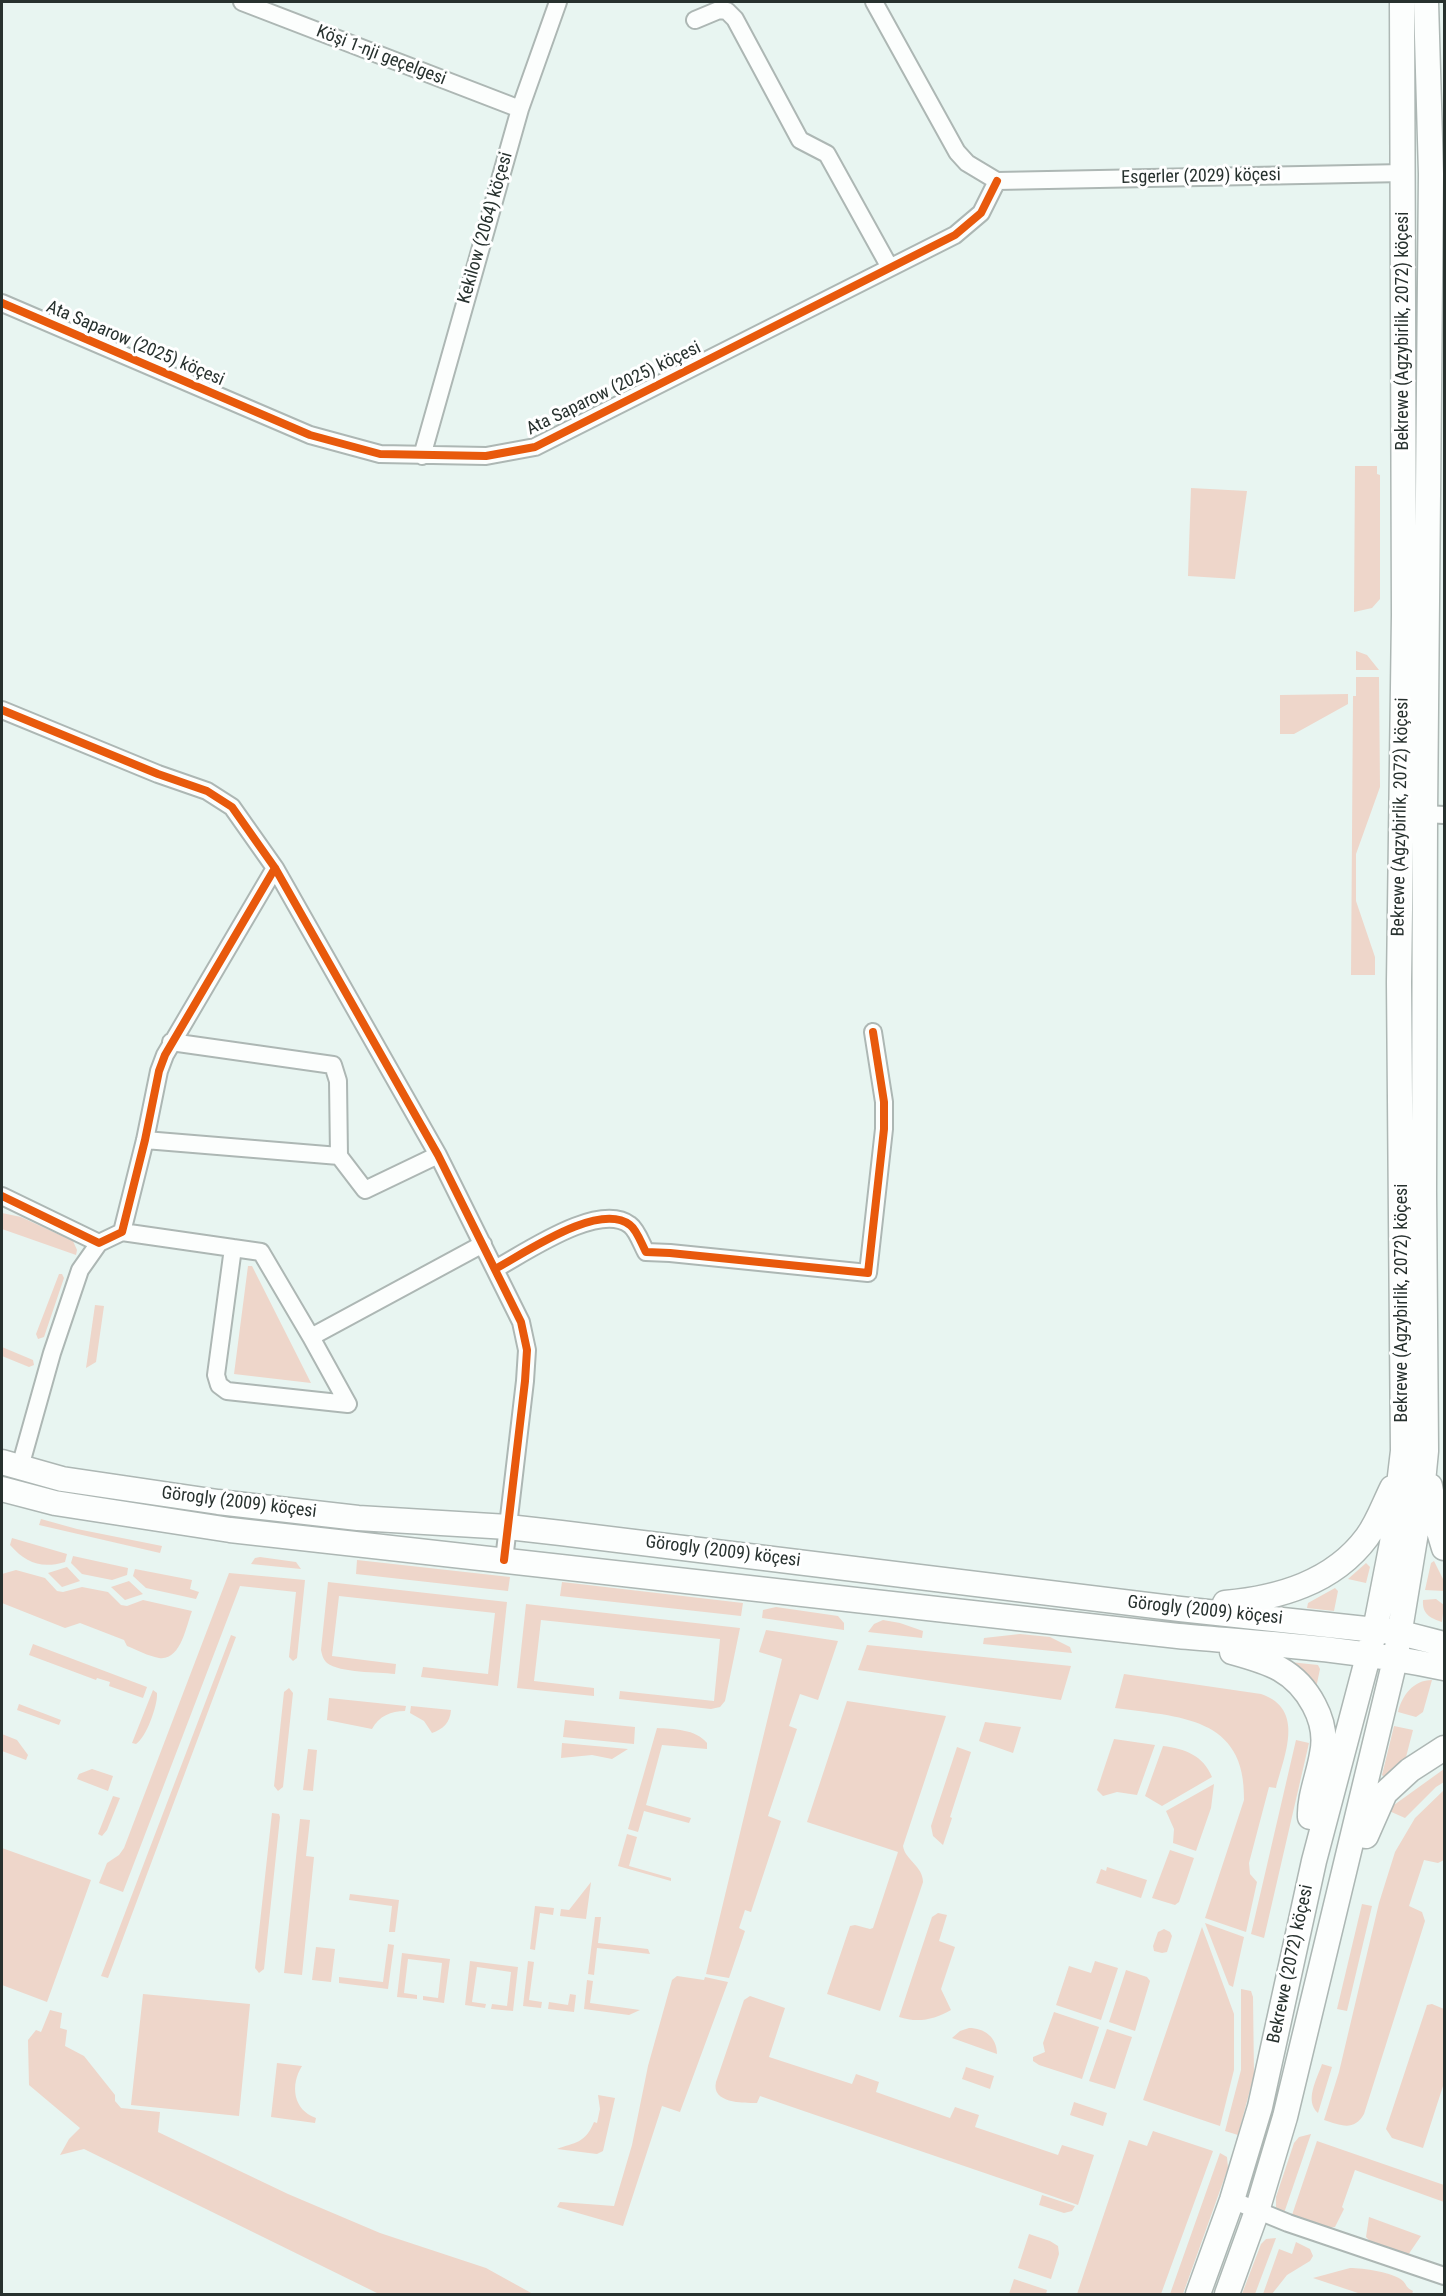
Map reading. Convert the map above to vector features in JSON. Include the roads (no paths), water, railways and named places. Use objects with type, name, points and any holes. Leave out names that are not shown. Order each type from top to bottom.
[{"type":"main road","name":"Bekrewe (Agzybirlik, 2072) köçesi","points":[[1401,1633],[1421,1502],[1414,1451],[1399,982],[1404,615],[1402,2]]},
{"type":"main road","name":"Bekrewe (Agzybirlik, 2072) köçesi","points":[[1374,1630],[1414,1451],[1435,815],[1438,177],[1426,2]]},
{"type":"main road","points":[[1414,1451],[1431,1496],[1444,1548]]},
{"type":"main road","points":[[1180,1609],[1262,1599],[1287,1592],[1331,1571],[1354,1551],[1373,1528],[1393,1486],[1414,1451]]},
{"type":"main road","name":"Görogly (2009) köçesi","points":[[11,1465],[62,1479],[218,1502],[358,1518],[508,1527],[1180,1609],[1401,1633],[1444,1644]]},
{"type":"main road","name":"Görogly (2009) köçesi","points":[[2,1489],[55,1503],[230,1530],[1178,1636],[1368,1655],[1444,1668]]},
{"type":"main road","name":"Bekrewe (2072) köçesi","points":[[1198,2295],[1232,2200],[1260,2107],[1314,1861],[1374,1630]]},
{"type":"main road","name":"Bekrewe (2072) köçesi","points":[[1227,2295],[1257,2211],[1285,2117],[1401,1633]]},
{"type":"main road","points":[[1178,1636],[1265,1662],[1286,1672],[1299,1682],[1308,1694],[1320,1716],[1324,1739],[1310,1812],[1314,1861]]},
{"type":"main road","points":[[1344,1875],[1370,1828],[1385,1793],[1410,1770],[1444,1748]]},
{"type":"street","name":"Köşi 1-nji geçelgesi","points":[[242,2],[520,109]]},
{"type":"street","name":"Kekilow (2064) köçesi","points":[[422,456],[520,109],[558,2]]},
{"type":"street","points":[[874,2],[957,153],[967,163],[997,181]]},
{"type":"street","points":[[695,20],[719,10],[727,11],[735,19],[800,140],[827,154],[889,266]]},
{"type":"street","name":"Esgerler (2029) köçesi","points":[[997,181],[1404,173]]},
{"type":"street","name":"Ata Saparow (2025) köçesi","points":[[2,303],[310,435],[347,447],[380,454],[486,456],[535,447],[889,266],[955,235],[981,213],[997,181]]},
{"type":"street","points":[[1404,615],[1436,610]]},
{"type":"street","points":[[2,710],[158,774],[207,791],[232,807],[275,868],[438,1155],[521,1322],[527,1350],[504,1560]]},
{"type":"street","points":[[122,1232],[145,1140],[159,1071],[171,1042],[275,868]]},
{"type":"street","points":[[495,1269],[581,1222],[608,1218],[631,1225],[646,1252],[868,1273],[885,1129],[884,1102],[873,1032]]},
{"type":"street","points":[[171,1042],[333,1065],[338,1081],[339,1156],[365,1190],[438,1155]]},
{"type":"street","points":[[145,1140],[339,1156]]},
{"type":"street","points":[[2,1196],[99,1243]]},
{"type":"street","points":[[11,1465],[80,1270],[99,1243],[122,1232],[261,1252],[348,1404],[227,1391],[219,1385],[216,1375],[233,1248]]},
{"type":"street","points":[[311,1337],[483,1244]]},
{"type":"street","points":[[1232,2200],[1257,2211],[1444,2276]]}]
